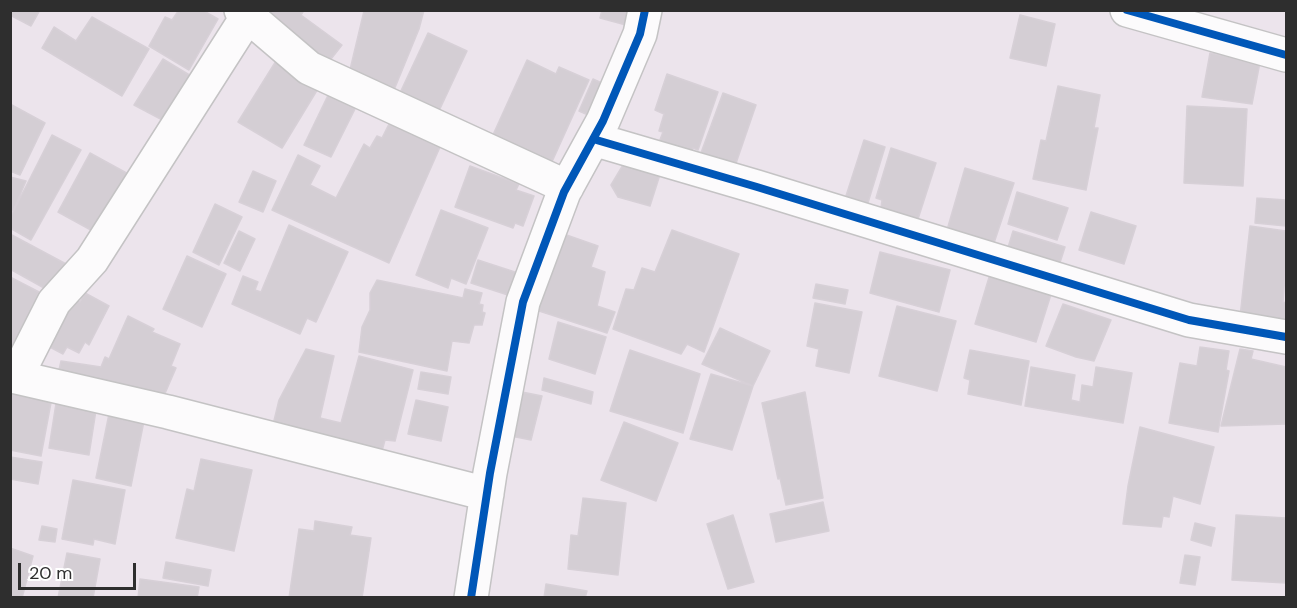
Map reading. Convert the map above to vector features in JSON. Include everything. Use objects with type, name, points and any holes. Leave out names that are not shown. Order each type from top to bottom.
[{"type":"street","points":[[471,597],[487,494],[523,302],[567,187],[603,121],[640,34],[645,10]]},
{"type":"street","points":[[1126,10],[1287,55]]},
{"type":"street","points":[[487,494],[168,412],[13,377],[54,302],[92,261],[244,14],[309,68],[567,187]]},
{"type":"street","points":[[593,139],[1189,320],[1287,337]]},
{"type":"building","points":[[10,10],[40,10],[31,26],[10,15]]},
{"type":"building","points":[[179,10],[202,10],[218,19],[189,70],[149,46],[165,17],[172,20]]},
{"type":"building","points":[[260,10],[304,10],[301,15],[342,45],[324,68]]},
{"type":"building","points":[[362,10],[424,10],[419,29],[394,90],[349,74],[364,11]]},
{"type":"building","points":[[602,10],[641,10],[637,28],[600,18]]},
{"type":"building","points":[[1020,15],[1055,24],[1046,66],[1010,58]]},
{"type":"building","points":[[92,17],[149,49],[122,96],[42,48],[54,27],[76,41]]},
{"type":"building","points":[[428,33],[467,51],[438,113],[399,95]]},
{"type":"building","points":[[1210,53],[1260,62],[1252,104],[1202,97]]},
{"type":"building","points":[[163,59],[196,79],[170,124],[134,105]]},
{"type":"building","points":[[527,60],[556,74],[559,67],[589,80],[551,164],[492,137]]},
{"type":"building","points":[[276,61],[319,87],[282,148],[238,122]]},
{"type":"building","points":[[667,74],[718,92],[698,150],[693,148],[690,156],[658,145],[663,132],[659,131],[664,114],[655,110]]},
{"type":"building","points":[[593,79],[615,89],[602,121],[579,111]]},
{"type":"building","points":[[1058,86],[1100,95],[1094,128],[1098,128],[1086,190],[1033,179],[1041,140],[1046,141]]},
{"type":"building","points":[[332,87],[359,101],[331,157],[304,145]]},
{"type":"building","points":[[723,93],[756,105],[733,172],[698,161]]},
{"type":"building","points":[[10,104],[45,123],[20,175],[10,171]]},
{"type":"building","points":[[1187,106],[1247,109],[1243,186],[1184,183]]},
{"type":"building","points":[[390,122],[440,147],[389,263],[272,210],[298,155],[320,166],[310,185],[336,198],[364,144],[370,148],[377,136],[382,138]]},
{"type":"building","points":[[52,135],[81,150],[31,240],[10,228],[10,218]]},
{"type":"building","points":[[864,140],[885,147],[867,206],[845,199]]},
{"type":"building","points":[[891,148],[936,163],[918,219],[881,208],[882,200],[876,198]]},
{"type":"building","points":[[90,153],[132,176],[100,235],[58,212]]},
{"type":"building","points":[[629,155],[663,165],[650,206],[618,197],[611,185]]},
{"type":"building","points":[[470,166],[519,184],[516,190],[534,196],[523,226],[515,223],[513,228],[455,207]]},
{"type":"building","points":[[965,168],[1014,183],[991,252],[945,237]]},
{"type":"building","points":[[253,171],[276,181],[263,212],[239,202]]},
{"type":"building","points":[[10,177],[26,181],[13,211],[10,210]]},
{"type":"building","points":[[1017,192],[1068,208],[1057,240],[1008,224]]},
{"type":"building","points":[[1257,198],[1286,200],[1286,226],[1255,223]]},
{"type":"building","points":[[215,204],[242,217],[219,265],[193,252]]},
{"type":"building","points":[[441,210],[488,228],[466,284],[451,278],[448,288],[416,275]]},
{"type":"building","points":[[1091,212],[1136,226],[1124,264],[1079,250]]},
{"type":"building","points":[[289,225],[348,252],[316,322],[307,318],[300,334],[232,304],[243,276],[258,282],[255,290],[261,292]]},
{"type":"building","points":[[1250,226],[1286,231],[1283,302],[1286,303],[1286,326],[1239,326]]},
{"type":"building","points":[[672,230],[739,254],[704,352],[687,344],[681,354],[613,329],[626,289],[634,290],[642,268],[655,272]]},
{"type":"building","points":[[239,231],[255,239],[240,271],[224,263]]},
{"type":"building","points":[[1013,231],[1065,247],[1056,275],[1004,261]]},
{"type":"building","points":[[558,232],[598,246],[591,267],[605,272],[597,306],[615,312],[607,333],[533,309]]},
{"type":"building","points":[[10,234],[68,265],[53,293],[10,269]]},
{"type":"building","points":[[880,252],[950,270],[939,312],[870,293]]},
{"type":"building","points":[[187,256],[226,274],[202,327],[163,309]]},
{"type":"building","points":[[478,260],[521,274],[514,297],[471,283]]},
{"type":"building","points":[[990,274],[1053,288],[1036,342],[975,324]]},
{"type":"building","points":[[10,277],[39,292],[10,352]]},
{"type":"building","points":[[377,280],[463,298],[465,289],[482,293],[479,304],[483,305],[482,312],[485,313],[482,325],[474,325],[469,343],[452,341],[447,371],[359,352],[362,327],[370,310],[370,293]]},
{"type":"building","points":[[816,284],[848,290],[845,304],[813,298]]},
{"type":"building","points":[[85,293],[109,306],[89,345],[85,342],[79,353],[67,347],[63,354],[44,344],[70,296],[80,302]]},
{"type":"building","points":[[815,303],[862,312],[849,373],[816,366],[819,349],[807,346]]},
{"type":"building","points":[[1063,304],[1111,320],[1094,361],[1046,346]]},
{"type":"building","points":[[897,306],[956,321],[937,391],[879,376]]},
{"type":"building","points":[[128,316],[154,329],[152,332],[180,344],[171,366],[176,368],[160,405],[56,384],[61,361],[101,367],[105,357],[109,359]]},
{"type":"building","points":[[558,322],[606,337],[595,374],[549,359]]},
{"type":"building","points":[[720,328],[770,351],[753,386],[702,364]]},
{"type":"building","points":[[1200,347],[1229,351],[1226,370],[1229,371],[1218,432],[1169,423],[1180,363],[1197,366]]},
{"type":"building","points":[[306,349],[334,356],[320,418],[341,423],[359,356],[413,370],[395,441],[385,440],[379,462],[271,433],[279,400]]},
{"type":"building","points":[[1240,349],[1253,351],[1251,359],[1286,367],[1286,424],[1221,426]]},
{"type":"building","points":[[630,350],[700,374],[683,433],[610,411]]},
{"type":"building","points":[[970,350],[1029,361],[1021,405],[968,394],[970,380],[964,378]]},
{"type":"building","points":[[1031,367],[1075,375],[1071,400],[1080,402],[1082,385],[1093,387],[1096,367],[1132,373],[1123,423],[1025,406]]},
{"type":"building","points":[[421,372],[451,377],[448,394],[418,389]]},
{"type":"building","points":[[711,374],[753,386],[732,450],[690,439]]},
{"type":"building","points":[[544,378],[593,392],[591,404],[542,390]]},
{"type":"building","points":[[10,384],[53,392],[41,456],[10,450]]},
{"type":"building","points":[[507,389],[542,396],[531,440],[496,433]]},
{"type":"building","points":[[805,392],[823,498],[786,505],[780,478],[778,479],[762,403]]},
{"type":"building","points":[[57,397],[97,404],[89,455],[49,448]]},
{"type":"building","points":[[416,400],[448,407],[441,441],[408,434]]},
{"type":"building","points":[[110,409],[145,416],[131,486],[96,478]]},
{"type":"building","points":[[624,422],[678,443],[656,501],[601,480]]},
{"type":"building","points":[[1140,427],[1214,447],[1200,504],[1173,496],[1169,517],[1163,516],[1161,527],[1123,524]]},
{"type":"building","points":[[10,457],[42,462],[38,484],[10,479]]},
{"type":"building","points":[[201,459],[252,470],[234,551],[176,538],[187,489],[194,491]]},
{"type":"building","points":[[73,480],[125,490],[115,544],[94,539],[93,545],[62,539]]},
{"type":"building","points":[[583,498],[626,503],[618,575],[568,569],[571,535],[578,536]]},
{"type":"building","points":[[823,502],[829,531],[776,542],[770,514]]},
{"type":"building","points":[[733,515],[754,582],[728,589],[707,524]]},
{"type":"building","points":[[1236,515],[1286,518],[1286,583],[1232,580]]},
{"type":"building","points":[[315,521],[352,527],[350,535],[371,538],[362,598],[289,598],[299,529],[314,531]]},
{"type":"building","points":[[1195,523],[1215,528],[1211,546],[1191,540]]},
{"type":"building","points":[[42,526],[57,529],[55,542],[39,540]]},
{"type":"building","points":[[10,548],[33,556],[22,598],[10,598]]},
{"type":"building","points":[[67,553],[100,559],[93,598],[58,598]]},
{"type":"building","points":[[1185,555],[1200,557],[1195,585],[1180,583]]},
{"type":"building","points":[[166,562],[211,570],[208,586],[163,578]]},
{"type":"building","points":[[140,579],[199,587],[197,598],[138,598]]},
{"type":"building","points":[[546,584],[587,591],[585,598],[544,598]]},
{"type":"cycle path","points":[[471,598],[490,473],[523,302],[564,192],[603,121],[640,34],[645,10]]},
{"type":"cycle path","points":[[1127,10],[1286,55]]},
{"type":"cycle path","points":[[593,139],[1189,320],[1286,337]]}]
